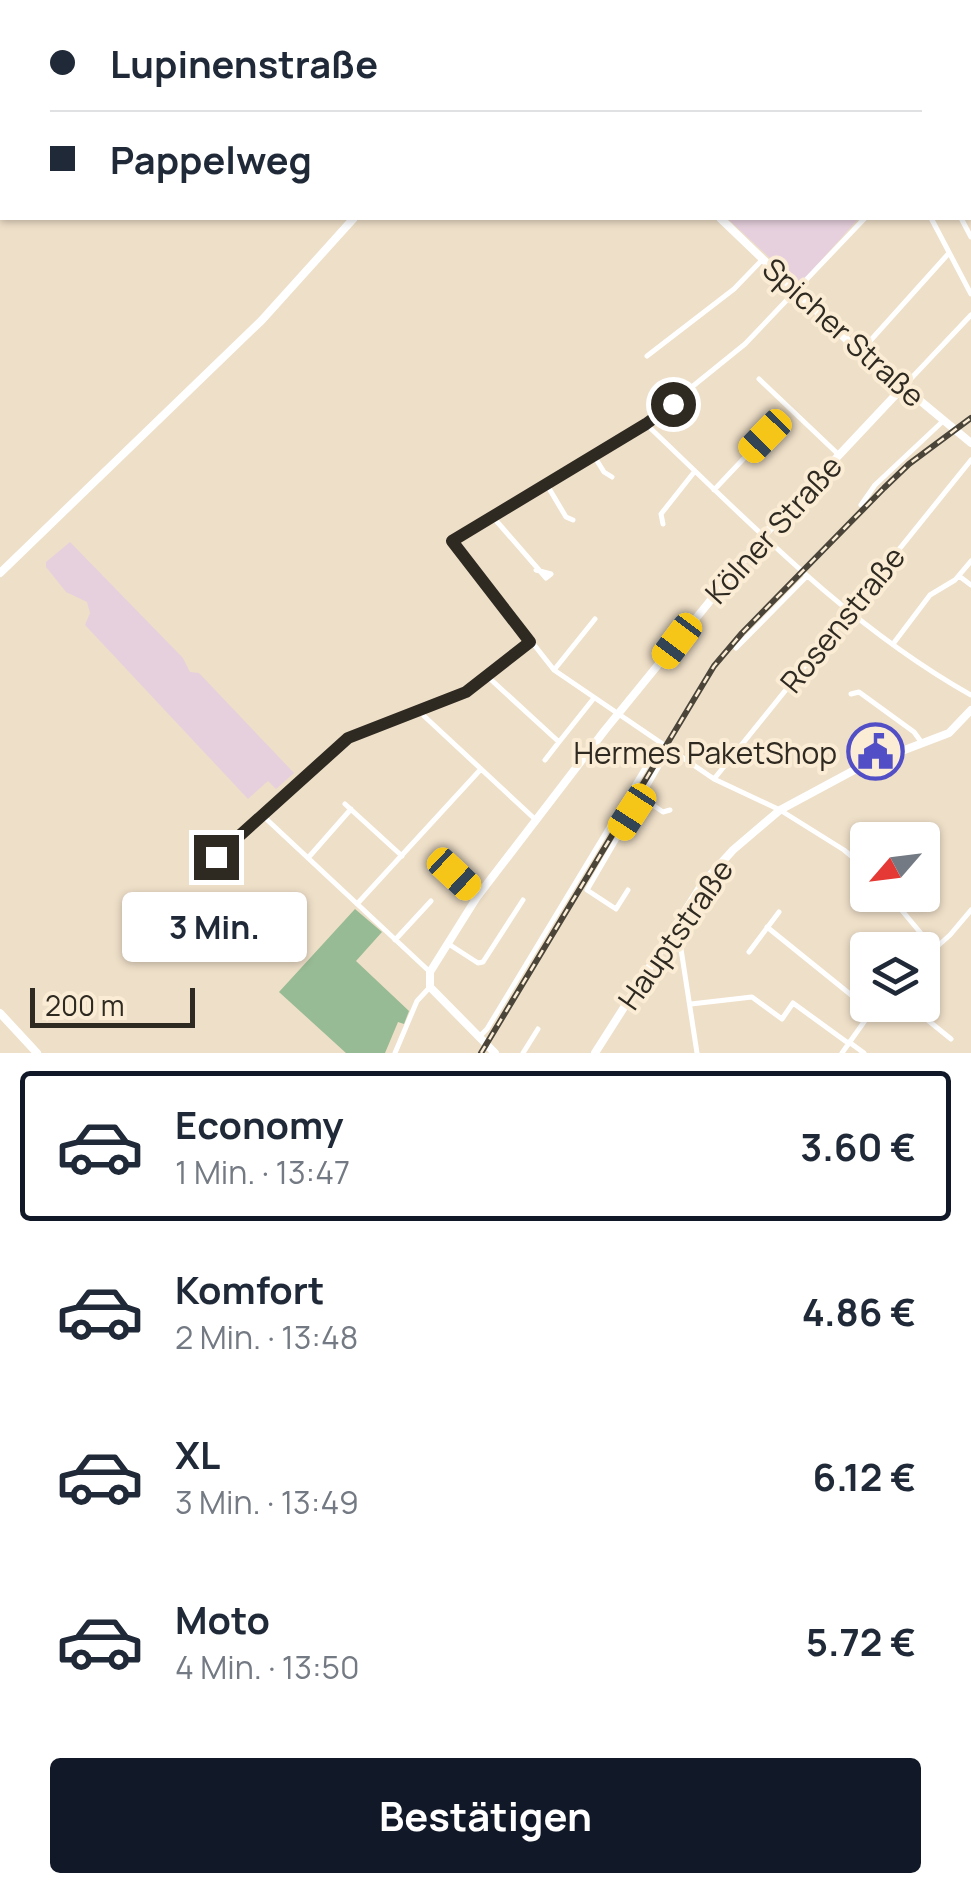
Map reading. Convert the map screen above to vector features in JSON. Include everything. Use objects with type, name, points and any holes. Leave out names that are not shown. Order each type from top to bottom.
[{"type":"street","points":[[0,572],[251,331],[352,220]]},
{"type":"street","name":"Spicher Straße","points":[[722,220],[860,352],[971,443]]},
{"type":"street","points":[[850,855],[780,810],[714,779],[554,670],[452,541],[646,424],[746,344],[863,220]]},
{"type":"street","points":[[932,220],[971,294]]},
{"type":"street","points":[[860,352],[949,252]]},
{"type":"street","points":[[648,356],[734,289],[764,260]]},
{"type":"street","name":"Kölner Straße","points":[[430,972],[477,896],[763,536],[971,315]]},
{"type":"street","points":[[759,379],[839,455]]},
{"type":"street","points":[[862,505],[876,485],[934,434],[942,422]]},
{"type":"street","points":[[646,424],[807,576],[930,673],[971,695]]},
{"type":"street","points":[[714,490],[765,436]]},
{"type":"street","points":[[594,456],[612,477]]},
{"type":"street","name":"Rosenstraße","points":[[714,779],[971,460]]},
{"type":"street","points":[[662,524],[661,514],[695,471]]},
{"type":"street","points":[[547,485],[566,516],[573,520]]},
{"type":"street","points":[[492,516],[536,570]]},
{"type":"street","points":[[892,644],[935,590],[959,576],[971,561]]},
{"type":"street","points":[[736,648],[807,576]]},
{"type":"street","points":[[959,576],[971,585]]},
{"type":"street","points":[[554,670],[595,620]]},
{"type":"street","points":[[192,879],[348,738],[466,692],[530,642]]},
{"type":"street","points":[[487,676],[559,742]]},
{"type":"street","points":[[851,694],[859,692],[922,742]]},
{"type":"street","points":[[545,760],[594,698]]},
{"type":"street","points":[[421,709],[537,822]]},
{"type":"street","name":"Hauptstraße","points":[[595,1053],[716,866],[780,810],[860,767],[948,734],[971,710]]},
{"type":"street","points":[[477,1039],[660,742]]},
{"type":"street","points":[[628,890],[616,909],[587,890],[669,748]]},
{"type":"street","points":[[357,904],[481,770]]},
{"type":"street","points":[[641,798],[663,812],[670,810]]},
{"type":"street","points":[[308,858],[348,806],[402,856]]},
{"type":"street","points":[[262,815],[430,972],[430,988],[494,1053]]},
{"type":"street","points":[[454,874],[477,896]]},
{"type":"street","points":[[447,943],[478,963],[483,962],[524,900]]},
{"type":"street","points":[[396,940],[431,901]]},
{"type":"street","points":[[940,943],[971,910]]},
{"type":"street","points":[[748,952],[779,912]]},
{"type":"street","points":[[903,912],[920,932]]},
{"type":"street","points":[[768,927],[850,990]]},
{"type":"street","points":[[674,930],[679,936],[697,1053]]},
{"type":"street","points":[[394,1053],[417,1002],[430,988]]},
{"type":"street","points":[[691,1004],[752,997],[782,1019],[793,1003],[864,1053]]},
{"type":"street","points":[[0,1013],[38,1053]]},
{"type":"street","points":[[842,1053],[864,1022]]},
{"type":"street","points":[[930,1022],[951,1039]]},
{"type":"street","points":[[523,1053],[538,1030]]},
{"type":"shaded area","points":[[729,220],[857,220],[799,285]]},
{"type":"shaded area","points":[[70,542],[183,658],[190,672],[199,673],[294,773],[276,789],[268,781],[248,799],[85,625],[90,613],[87,602],[66,592],[46,567],[46,562]]},
{"type":"green space","points":[[355,909],[382,932],[356,961],[409,1011],[404,1024],[398,1022],[385,1053],[346,1053],[279,992]]},
{"type":"railway","points":[[481,1053],[714,666],[884,488],[909,464],[971,418]]},
{"type":"place","name":"Hermes PaketShop","points":[[876,752]]},
{"type":"route","points":[[216,857],[348,738],[466,692],[530,642],[452,541],[673,404]]}]
